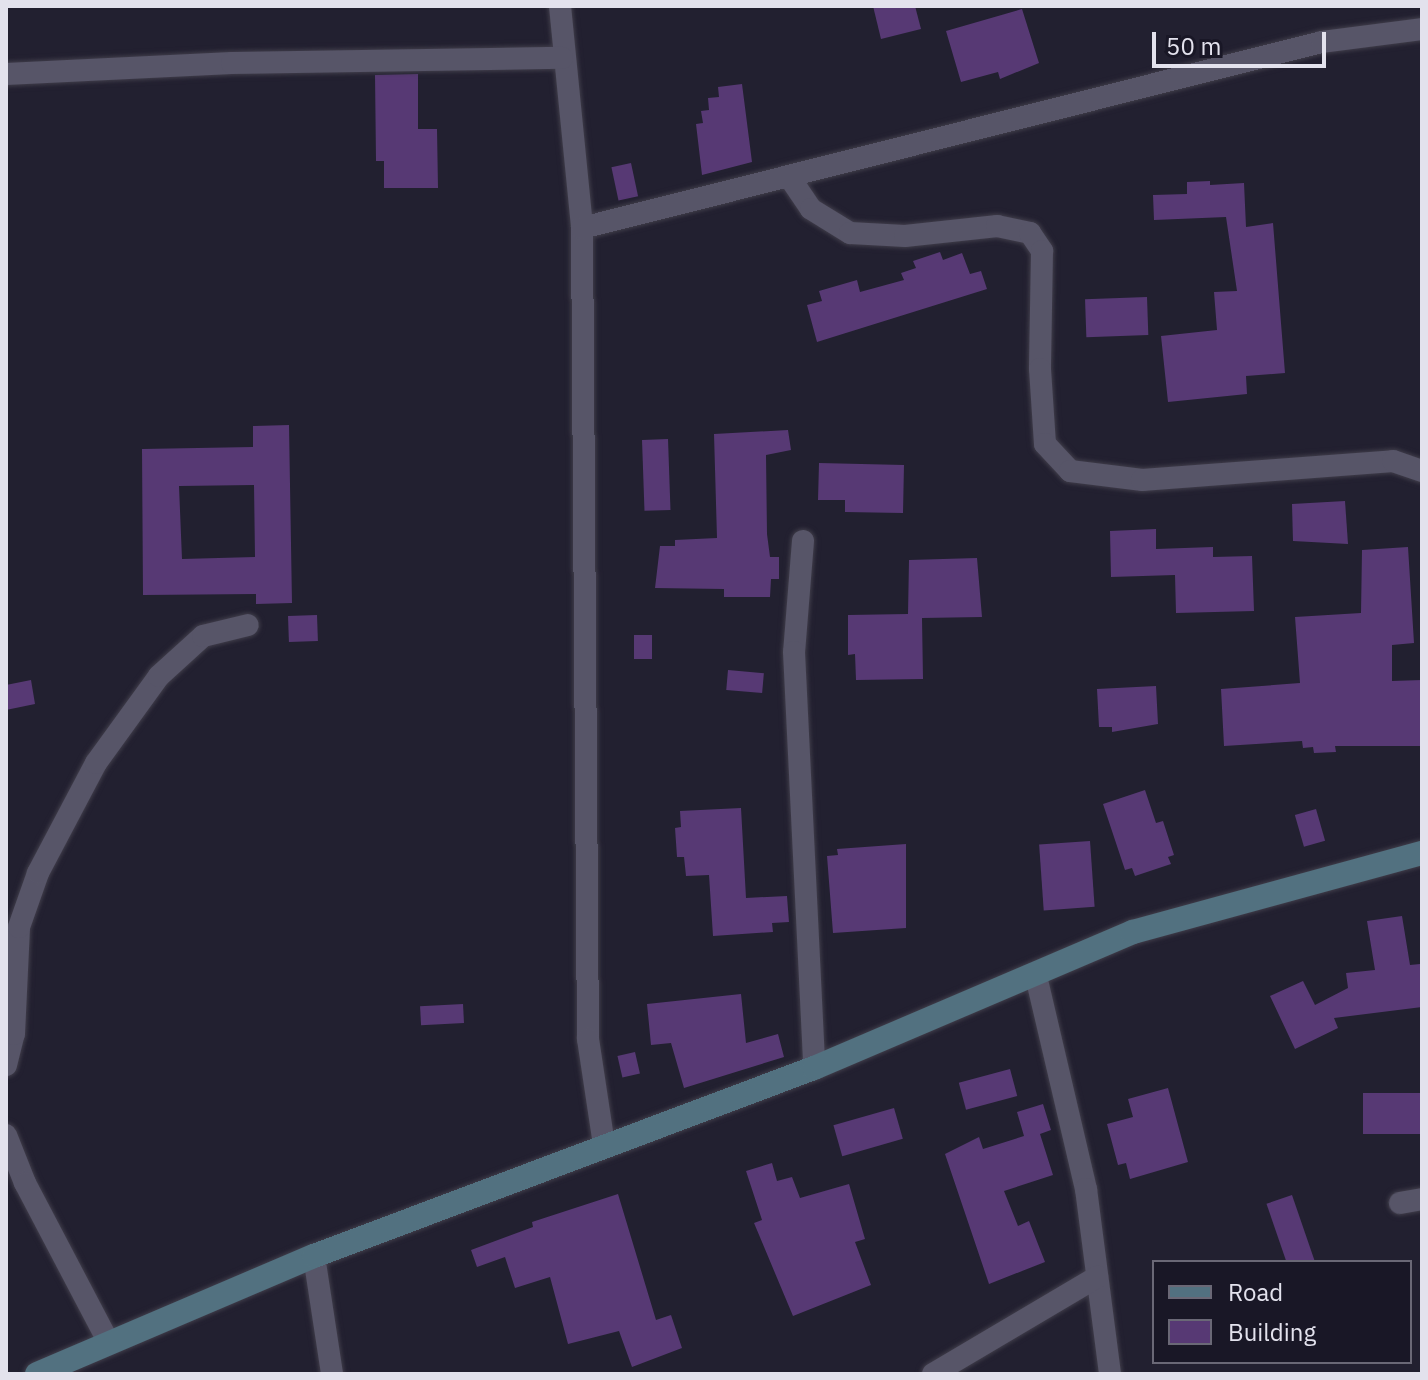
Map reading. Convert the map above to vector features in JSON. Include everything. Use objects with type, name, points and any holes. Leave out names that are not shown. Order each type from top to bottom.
[{"type":"street","points":[[560,6],[562,58],[582,228],[587,1009],[604,1145]]},
{"type":"street","points":[[582,228],[1322,42],[1422,29]]},
{"type":"street","points":[[6,74],[232,63],[562,58]]},
{"type":"street","points":[[790,178],[811,209],[850,233],[905,236],[997,226],[1030,233],[1042,251],[1040,369],[1045,444],[1070,471],[1142,480],[1393,461],[1422,471]]},
{"type":"street","points":[[803,541],[794,652],[814,1068]]},
{"type":"street","points":[[6,1065],[14,1034],[19,927],[38,873],[96,763],[159,676],[203,636],[248,625]]},
{"type":"street","points":[[37,1374],[314,1256],[814,1068],[1036,976],[1133,932],[1422,853]]},
{"type":"street","points":[[1036,976],[1086,1189],[1110,1374]]},
{"type":"street","points":[[6,1135],[25,1183],[109,1343]]},
{"type":"street","points":[[314,1256],[332,1374]]},
{"type":"street","points":[[933,1374],[1097,1277]]},
{"type":"building","points":[[873,6],[915,6],[921,29],[881,39]]},
{"type":"building","points":[[1022,9],[1039,63],[1000,79],[998,72],[961,82],[946,31]]},
{"type":"building","points":[[418,74],[418,129],[437,129],[438,188],[384,188],[384,161],[376,161],[375,75]]},
{"type":"building","points":[[742,84],[752,162],[702,175],[696,124],[703,123],[701,111],[709,110],[708,98],[719,97],[718,87]]},
{"type":"building","points":[[631,163],[638,196],[619,200],[611,167]]},
{"type":"building","points":[[1210,181],[1210,185],[1244,183],[1246,227],[1273,223],[1285,373],[1246,376],[1247,394],[1168,402],[1161,336],[1217,330],[1214,292],[1237,291],[1226,217],[1154,220],[1153,195],[1187,194],[1187,182]]},
{"type":"building","points":[[940,252],[943,260],[962,253],[970,274],[981,271],[987,289],[817,342],[807,305],[822,301],[819,291],[857,280],[860,292],[904,280],[901,273],[916,268],[913,261]]},
{"type":"building","points":[[1147,297],[1148,335],[1086,337],[1085,299]]},
{"type":"building","points":[[289,425],[292,603],[256,604],[256,594],[143,595],[142,449],[253,447],[253,426]],"holes":[[[254,485],[255,557],[182,559],[179,486]]]},
{"type":"building","points":[[788,430],[791,450],[766,455],[767,534],[770,557],[779,557],[779,579],[771,579],[770,597],[724,597],[724,589],[655,588],[660,546],[675,546],[675,540],[717,538],[714,434]]},
{"type":"building","points":[[668,439],[670,510],[644,511],[642,440]]},
{"type":"building","points":[[819,463],[904,465],[903,513],[845,512],[845,500],[818,500]]},
{"type":"building","points":[[1345,501],[1348,544],[1293,541],[1292,504]]},
{"type":"building","points":[[1156,529],[1156,549],[1213,547],[1213,557],[1252,556],[1254,611],[1176,613],[1175,575],[1111,577],[1110,531]]},
{"type":"building","points":[[1408,547],[1414,643],[1392,645],[1392,681],[1422,680],[1422,746],[1335,746],[1336,752],[1314,753],[1313,747],[1303,748],[1302,741],[1224,746],[1221,689],[1300,683],[1295,617],[1361,613],[1362,550]]},
{"type":"building","points":[[977,558],[982,617],[922,618],[923,679],[856,680],[855,654],[848,655],[848,615],[908,614],[909,560]]},
{"type":"building","points":[[317,615],[318,641],[289,642],[288,616]]},
{"type":"building","points":[[634,635],[652,635],[652,659],[634,659]]},
{"type":"building","points":[[728,670],[764,673],[762,693],[726,690]]},
{"type":"building","points":[[31,680],[35,704],[6,710],[6,685]]},
{"type":"building","points":[[1156,686],[1158,724],[1112,732],[1112,727],[1099,727],[1097,689]]},
{"type":"building","points":[[1145,790],[1156,823],[1163,821],[1174,855],[1168,857],[1171,864],[1135,876],[1132,868],[1125,870],[1103,804]]},
{"type":"building","points":[[741,808],[746,898],[787,896],[789,922],[772,923],[773,932],[713,936],[709,875],[686,876],[684,857],[677,857],[675,828],[681,827],[680,811]]},
{"type":"building","points":[[1316,809],[1325,841],[1304,847],[1295,815]]},
{"type":"building","points":[[1090,841],[1095,907],[1044,910],[1039,845]]},
{"type":"building","points":[[906,844],[906,928],[833,933],[827,856],[838,855],[837,849]]},
{"type":"building","points":[[1402,916],[1410,965],[1420,964],[1422,1007],[1334,1018],[1338,1028],[1295,1049],[1270,996],[1303,981],[1315,1005],[1348,988],[1346,973],[1375,970],[1367,921]]},
{"type":"building","points":[[741,994],[746,1043],[778,1034],[784,1057],[684,1088],[671,1043],[651,1045],[647,1004]]},
{"type":"building","points":[[463,1004],[464,1023],[421,1025],[420,1006]]},
{"type":"building","points":[[635,1052],[640,1073],[622,1077],[617,1056]]},
{"type":"building","points":[[1010,1069],[1017,1096],[966,1110],[959,1083]]},
{"type":"building","points":[[1168,1088],[1188,1162],[1130,1179],[1126,1163],[1118,1165],[1107,1124],[1133,1117],[1128,1099]]},
{"type":"building","points":[[1363,1093],[1422,1093],[1422,1134],[1363,1134]]},
{"type":"building","points":[[1043,1104],[1051,1130],[1040,1134],[1053,1175],[1004,1191],[1018,1226],[1029,1221],[1045,1262],[989,1284],[945,1154],[979,1137],[983,1149],[1024,1136],[1017,1112]]},
{"type":"building","points":[[894,1108],[903,1139],[842,1156],[833,1125]]},
{"type":"building","points":[[772,1163],[777,1181],[792,1177],[800,1198],[849,1184],[865,1239],[855,1242],[871,1285],[793,1316],[754,1223],[762,1220],[746,1171]]},
{"type":"building","points":[[618,1194],[656,1320],[671,1315],[682,1348],[632,1367],[619,1331],[568,1344],[550,1277],[515,1288],[505,1257],[477,1267],[471,1250],[533,1227],[532,1222]]},
{"type":"building","points":[[1292,1195],[1314,1260],[1286,1260],[1266,1204]]}]
